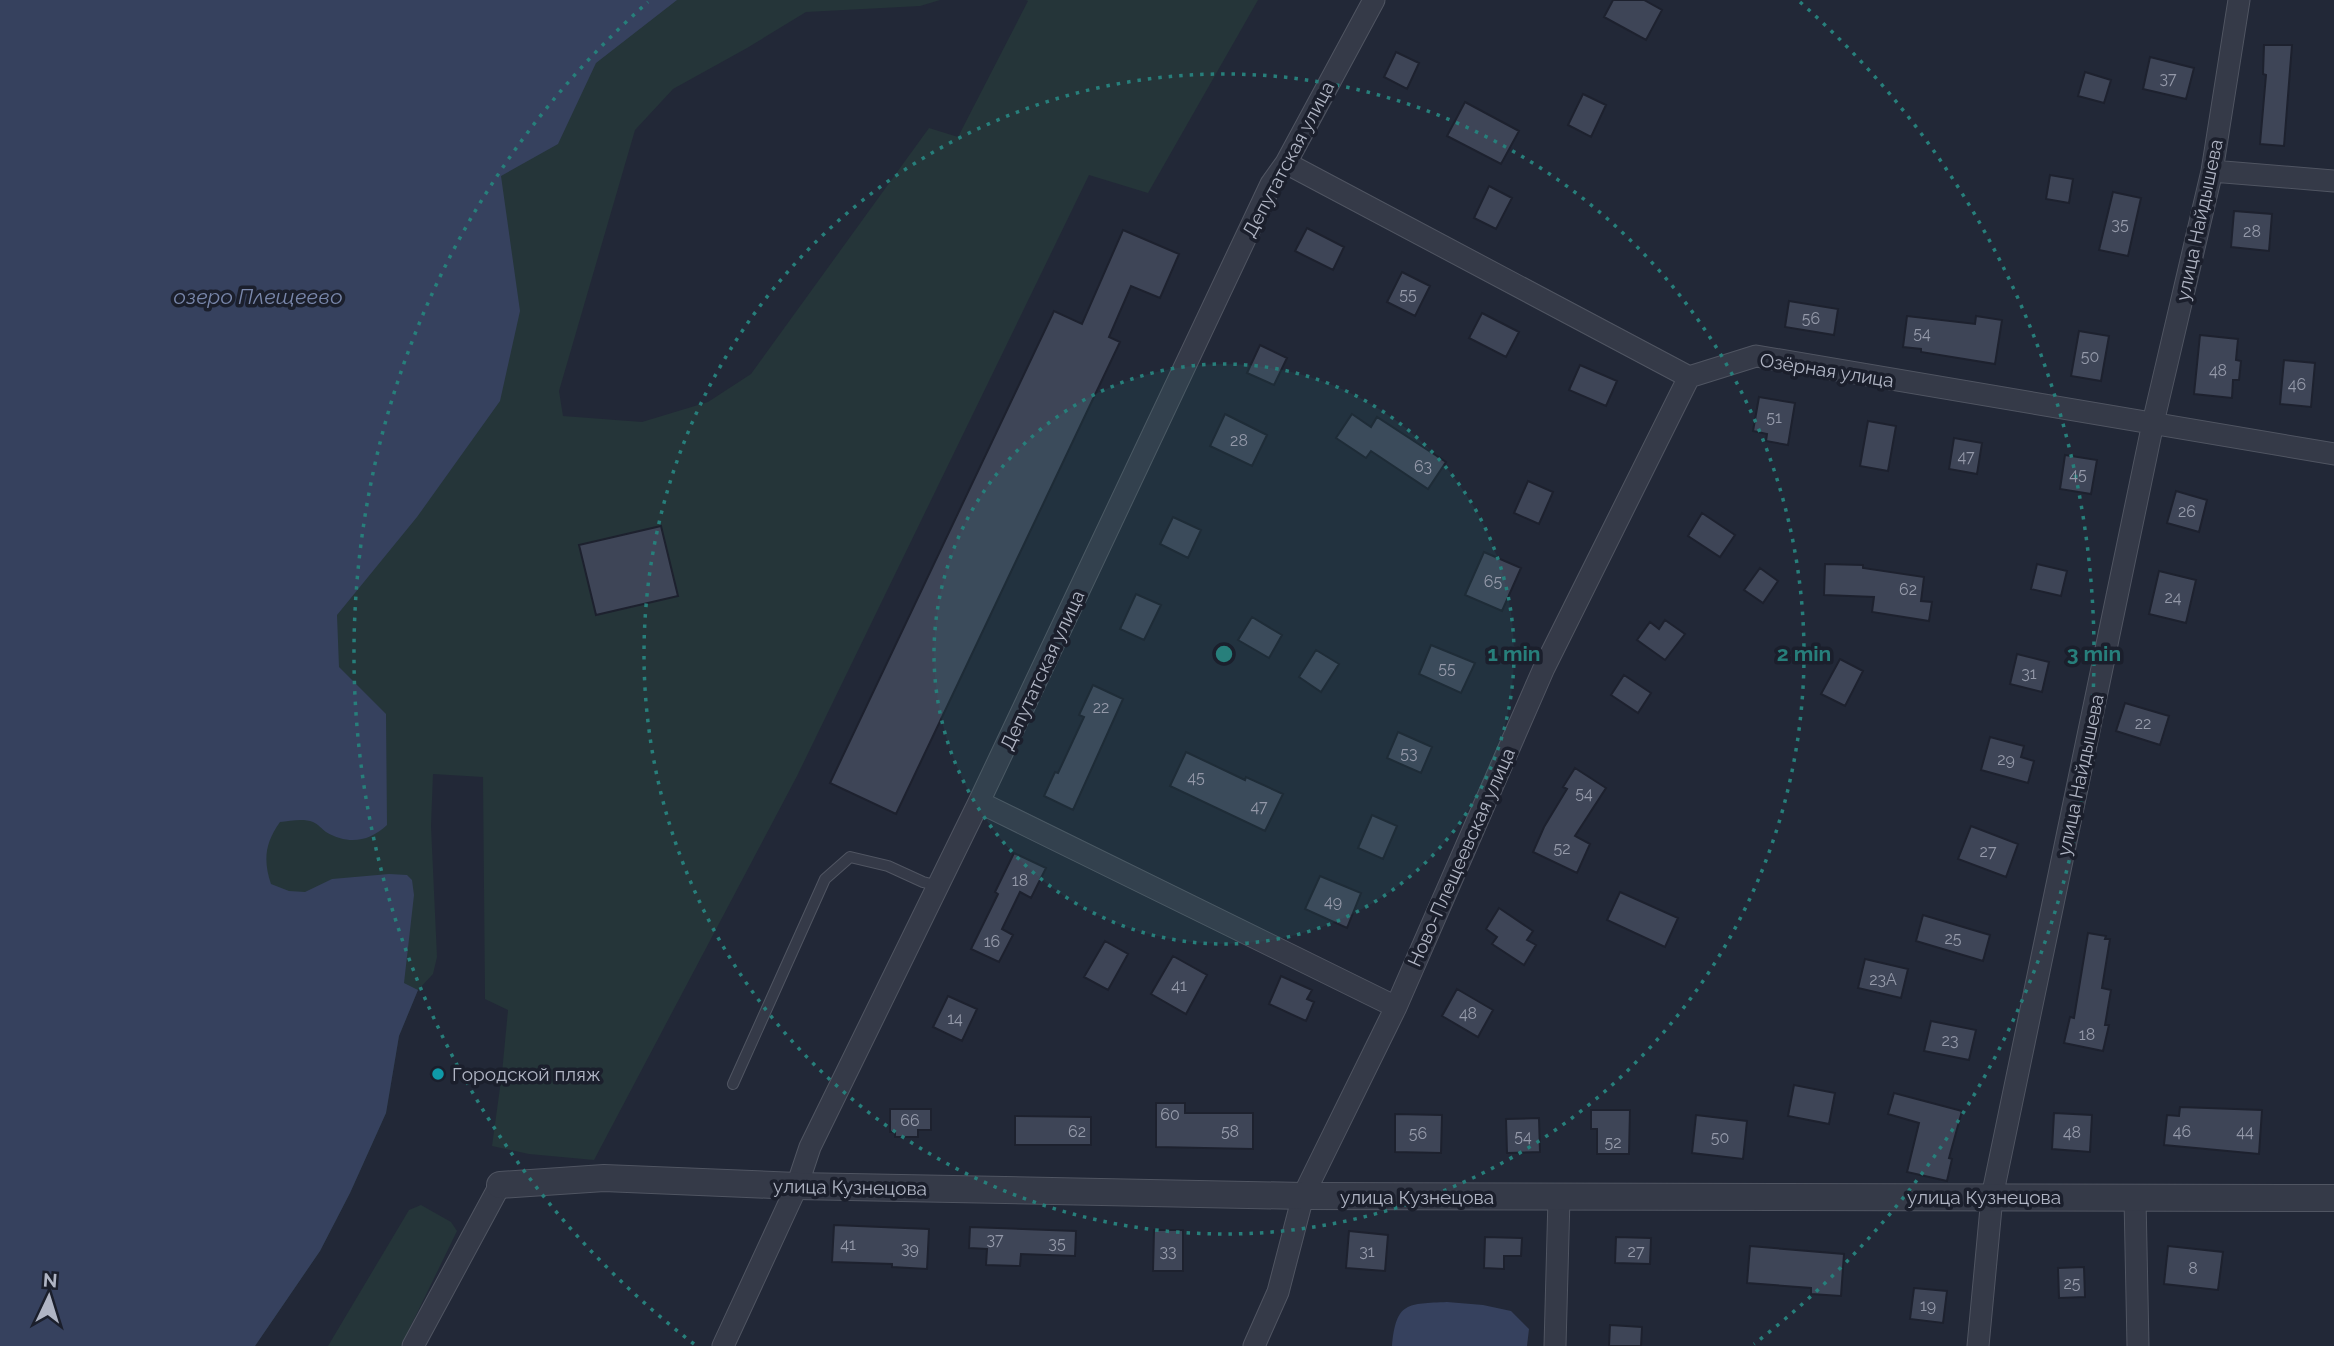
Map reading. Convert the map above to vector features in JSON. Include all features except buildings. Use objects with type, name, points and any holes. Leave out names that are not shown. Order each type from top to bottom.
[{"type":"street","name":"Депутатская улица","points":[[723,1346],[797,1186],[810,1147],[979,802],[1271,184],[1286,163],[1374,0]]},
{"type":"street","name":"улица Найдышева","points":[[1978,1346],[1992,1197],[2153,423],[2212,171],[2239,0]]},
{"type":"street","points":[[1286,163],[1689,377]]},
{"type":"street","points":[[2212,171],[2334,181]]},
{"type":"street","name":"Озёрная улица","points":[[1689,377],[1756,356],[2334,454]]},
{"type":"street","name":"Ново-Плещеевская улица","points":[[1254,1346],[1278,1292],[1303,1196],[1396,1007],[1544,668],[1689,377]]},
{"type":"street","points":[[979,802],[1396,1007]]},
{"type":"street","name":"улица Кузнецова","points":[[500,1185],[604,1178],[797,1186],[1303,1196],[2334,1198]]},
{"type":"street","points":[[413,1346],[500,1185]]},
{"type":"street","points":[[1555,1346],[1559,1198]]},
{"type":"street","points":[[2135,1198],[2138,1346]]},
{"type":"lane","points":[[733,1084],[825,879],[850,857],[888,866],[938,886]]},
{"type":"shaded area","points":[[0,0],[940,0],[920,6],[806,12],[673,89],[635,130],[559,391],[563,416],[642,422],[708,402],[751,374],[929,128],[958,137],[1028,1],[1026,0],[1258,0],[1148,193],[1089,175],[797,776],[594,1160],[529,1154],[492,1146],[508,1010],[485,999],[483,777],[433,774],[431,826],[437,957],[433,974],[418,990],[399,1036],[386,1113],[350,1193],[320,1251],[255,1346],[0,1346]]},
{"type":"shaded area","points":[[421,1205],[451,1222],[457,1231],[401,1346],[328,1346],[409,1210]]},
{"type":"water","name":"озеро Плещеево","points":[[0,0],[677,0],[596,63],[558,144],[501,176],[520,311],[500,401],[417,517],[337,615],[339,667],[386,714],[387,825],[366,838],[350,840],[334,836],[309,821],[280,822],[268,845],[268,875],[271,884],[289,891],[305,892],[332,879],[407,875],[412,880],[414,895],[404,983],[418,990],[399,1036],[386,1113],[350,1193],[320,1251],[255,1346],[0,1346]]},
{"type":"water","points":[[1447,1302],[1511,1311],[1529,1329],[1527,1346],[1392,1346],[1397,1320],[1406,1308],[1423,1303]]},
{"type":"place","name":"Городской пляж","points":[[438,1074]]}]
